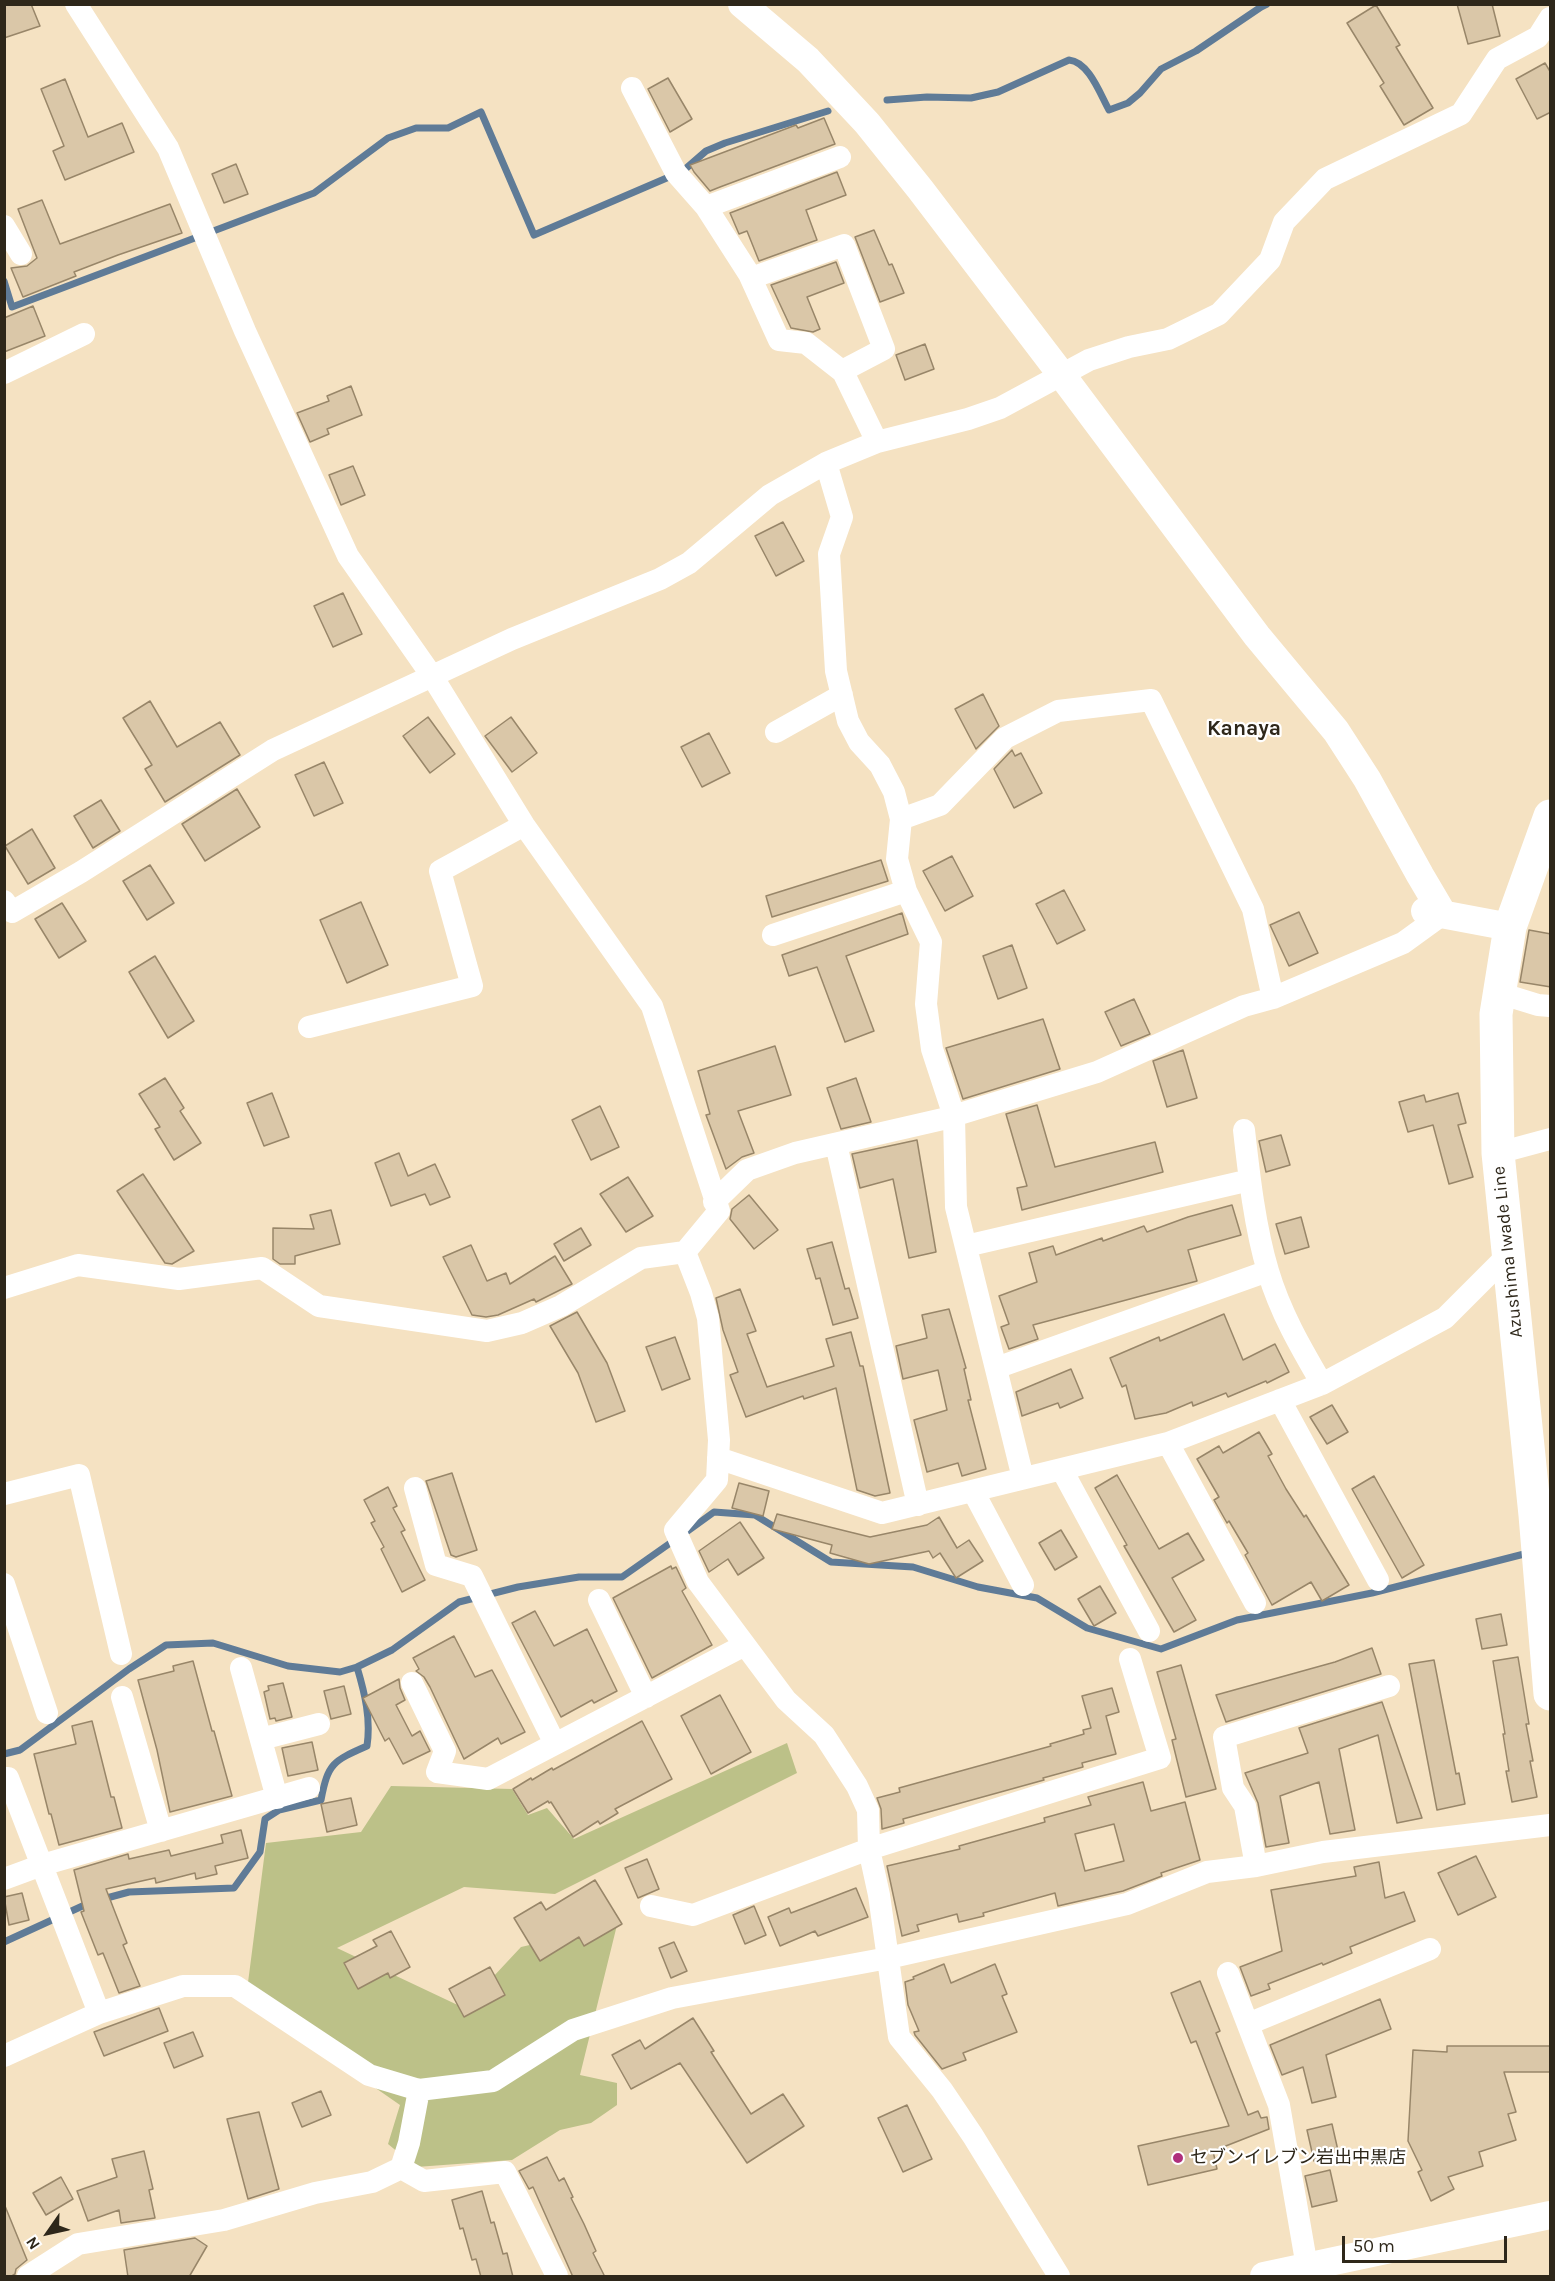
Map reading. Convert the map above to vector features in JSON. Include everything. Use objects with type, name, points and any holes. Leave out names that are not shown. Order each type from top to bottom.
[{"type":"main road","name":"Azushima Iwade Line","points":[[1551,816],[1510,927],[1496,1014],[1498,1154],[1508,1255],[1543,1517],[1551,1694]]},
{"type":"street","points":[[4,1288],[78,1265],[179,1279],[262,1268],[319,1306],[487,1331],[522,1323],[561,1306],[641,1258],[685,1252],[719,1211],[714,1202],[652,1006],[524,825],[432,676],[348,556],[245,331],[168,148],[76,4]]},
{"type":"street","points":[[742,4],[808,60],[867,123],[1061,374],[1257,636],[1285,685],[1381,835],[1408,892],[1423,910],[1510,927]]},
{"type":"street","points":[[4,901],[12,912],[81,872],[273,750],[512,639],[660,579],[689,563],[770,495],[826,462],[877,442],[958,422],[1000,408],[1089,360],[1129,347],[1168,339],[1219,314],[1270,260],[1284,222],[1326,179],[1461,114],[1497,59],[1538,37],[1551,18]]},
{"type":"street","points":[[632,88],[676,173],[706,207],[750,278],[779,340],[806,343],[842,371],[877,442]]},
{"type":"street","points":[[706,207],[840,157]]},
{"type":"street","points":[[4,226],[21,254]]},
{"type":"street","points":[[750,278],[844,245],[884,349],[842,371]]},
{"type":"street","points":[[4,373],[84,334]]},
{"type":"street","points":[[826,462],[842,517],[829,554],[836,671],[848,721],[859,742],[880,765],[894,792],[901,819],[897,860],[906,891],[931,942],[927,1015],[932,1049],[954,1116],[956,1207],[1023,1478]]},
{"type":"street","points":[[776,732],[842,694]]},
{"type":"street","points":[[901,819],[940,805],[1005,738],[1058,711],[1151,700],[1252,909],[1273,998]]},
{"type":"street","points":[[309,1027],[472,986],[440,871],[524,825]]},
{"type":"street","points":[[772,936],[906,891]]},
{"type":"street","points":[[714,1202],[747,1170],[795,1153],[954,1116],[1097,1072],[1244,1006],[1273,998],[1403,943],[1443,914]]},
{"type":"street","points":[[1499,993],[1538,1005],[1551,1006]]},
{"type":"street","points":[[1244,1130],[1250,1180],[1268,1271],[1294,1336],[1322,1384]]},
{"type":"street","points":[[1498,1154],[1551,1139]]},
{"type":"street","points":[[836,1144],[918,1505]]},
{"type":"street","points":[[966,1246],[1250,1180]]},
{"type":"street","points":[[685,1252],[708,1318],[719,1440],[717,1480],[675,1530],[698,1582],[743,1646],[786,1700],[824,1735],[857,1785],[868,1810],[869,1849],[879,1895],[899,2037],[942,2090],[961,2118],[1059,2277]]},
{"type":"street","points":[[718,1458],[882,1513],[1168,1443],[1322,1384],[1445,1318],[1508,1255]]},
{"type":"street","points":[[996,1368],[1268,1271]]},
{"type":"street","points":[[1280,1400],[1378,1580]]},
{"type":"street","points":[[1168,1443],[1255,1603]]},
{"type":"street","points":[[1062,1470],[1149,1630]]},
{"type":"street","points":[[4,1494],[78,1475],[121,1654]]},
{"type":"street","points":[[415,1488],[436,1565],[472,1576],[555,1744]]},
{"type":"street","points":[[973,1491],[1023,1585]]},
{"type":"street","points":[[4,1584],[47,1713]]},
{"type":"street","points":[[599,1600],[646,1697]]},
{"type":"street","points":[[412,1683],[445,1750],[437,1772],[488,1779],[743,1646]]},
{"type":"street","points":[[651,1906],[693,1914],[869,1849],[1160,1758],[1130,1659]]},
{"type":"street","points":[[241,1668],[277,1798]]},
{"type":"street","points":[[1256,1866],[1245,1806],[1233,1788],[1224,1737],[1389,1686]]},
{"type":"street","points":[[122,1697],[161,1831]]},
{"type":"street","points":[[261,1739],[319,1724]]},
{"type":"street","points":[[4,1778],[8,1778],[99,2013]]},
{"type":"street","points":[[4,1879],[42,1865],[309,1788]]},
{"type":"street","points":[[4,2056],[99,2013],[183,1986],[235,1986],[369,2074],[419,2090],[493,2080],[573,2030],[672,1998],[888,1958],[1127,1904],[1207,1872],[1256,1866],[1323,1852],[1551,1825]]},
{"type":"street","points":[[1248,2024],[1430,1948]]},
{"type":"street","points":[[1228,1973],[1279,2105],[1326,2268]]},
{"type":"street","points":[[28,2277],[78,2244],[224,2220],[315,2193],[372,2182],[401,2168],[409,2143],[419,2090]]},
{"type":"street","points":[[401,2168],[424,2181],[505,2172],[556,2277]]},
{"type":"street","points":[[1264,2277],[1326,2268],[1551,2215]]},
{"type":"green space","points":[[787,1743],[797,1773],[555,1894],[464,1887],[337,1948],[464,2008],[521,1947],[617,1925],[580,2075],[617,2083],[617,2105],[591,2123],[560,2130],[512,2160],[416,2167],[388,2144],[400,2105],[246,1998],[266,1843],[361,1832],[391,1786],[512,1789],[528,1815],[547,1808],[574,1839]]},
{"type":"building","points":[[4,4],[31,4],[40,26],[4,38]]},
{"type":"building","points":[[1457,4],[1492,4],[1500,36],[1468,44]]},
{"type":"building","points":[[1376,5],[1400,45],[1396,47],[1433,108],[1404,125],[1380,86],[1384,83],[1347,23]]},
{"type":"building","points":[[1545,63],[1551,73],[1551,112],[1537,119],[1516,79]]},
{"type":"building","points":[[668,78],[692,119],[670,132],[648,89]]},
{"type":"building","points":[[65,79],[88,137],[122,123],[134,152],[65,180],[53,151],[64,146],[41,89]]},
{"type":"building","points":[[824,118],[835,144],[710,191],[690,165],[796,125],[798,128]]},
{"type":"building","points":[[236,164],[248,194],[224,203],[212,174]]},
{"type":"building","points":[[837,172],[846,195],[806,210],[817,240],[759,261],[747,231],[739,234],[730,213]]},
{"type":"building","points":[[42,200],[60,244],[170,204],[182,233],[74,272],[76,276],[23,297],[11,268],[27,266],[37,258],[18,209]]},
{"type":"building","points":[[874,230],[904,293],[880,302],[855,237]]},
{"type":"building","points":[[836,262],[844,283],[807,297],[820,329],[813,332],[791,328],[771,285]]},
{"type":"building","points":[[33,306],[45,336],[4,352],[4,318]]},
{"type":"building","points":[[925,344],[934,369],[905,380],[896,355]]},
{"type":"building","points":[[351,386],[362,415],[327,429],[329,434],[310,442],[297,413],[329,401],[327,396]]},
{"type":"building","points":[[353,466],[365,495],[341,505],[329,475]]},
{"type":"building","points":[[783,522],[804,561],[776,576],[755,536]]},
{"type":"building","points":[[343,593],[362,634],[333,647],[314,606]]},
{"type":"building","points":[[983,694],[999,726],[976,749],[955,709]]},
{"type":"building","points":[[150,701],[177,747],[220,722],[240,755],[165,802],[145,769],[152,765],[123,718]]},
{"type":"building","points":[[428,717],[455,754],[430,773],[403,736]]},
{"type":"building","points":[[511,717],[537,753],[512,772],[485,736]]},
{"type":"building","points":[[709,733],[730,773],[702,787],[681,747]]},
{"type":"building","points":[[1012,750],[1015,756],[1021,753],[1042,793],[1014,808],[994,769]]},
{"type":"building","points":[[324,762],[343,803],[314,816],[295,775]]},
{"type":"building","points":[[237,789],[260,827],[205,861],[182,824]]},
{"type":"building","points":[[101,800],[120,831],[93,848],[74,816]]},
{"type":"building","points":[[32,829],[55,868],[28,884],[5,846]]},
{"type":"building","points":[[952,856],[973,896],[945,911],[923,871]]},
{"type":"building","points":[[881,860],[888,881],[772,917],[766,896]]},
{"type":"building","points":[[150,865],[174,903],[147,920],[123,881]]},
{"type":"building","points":[[1064,890],[1085,930],[1057,944],[1036,904]]},
{"type":"building","points":[[361,902],[388,965],[347,983],[320,920]]},
{"type":"building","points":[[62,903],[86,941],[59,958],[35,919]]},
{"type":"building","points":[[1299,912],[1318,953],[1289,966],[1270,925]]},
{"type":"building","points":[[902,913],[908,934],[846,956],[874,1031],[845,1042],[817,967],[789,976],[782,955]]},
{"type":"building","points":[[1529,930],[1551,934],[1551,987],[1520,982]]},
{"type":"building","points":[[1012,945],[1027,988],[998,999],[983,956]]},
{"type":"building","points":[[155,956],[194,1021],[168,1038],[129,972]]},
{"type":"building","points":[[1134,999],[1150,1034],[1121,1046],[1105,1012]]},
{"type":"building","points":[[1043,1019],[1060,1069],[963,1099],[946,1048]]},
{"type":"building","points":[[775,1046],[791,1095],[738,1111],[754,1153],[742,1157],[726,1169],[706,1115],[710,1114],[698,1071]]},
{"type":"building","points":[[1183,1050],[1197,1098],[1167,1107],[1153,1061]]},
{"type":"building","points":[[165,1078],[184,1108],[180,1111],[201,1143],[174,1160],[155,1129],[160,1127],[139,1094]]},
{"type":"building","points":[[856,1078],[871,1122],[841,1129],[827,1088]]},
{"type":"building","points":[[272,1093],[289,1137],[264,1146],[247,1103]]},
{"type":"building","points":[[1458,1093],[1466,1123],[1458,1125],[1473,1177],[1449,1184],[1433,1125],[1408,1132],[1399,1102],[1424,1095],[1426,1102]]},
{"type":"building","points":[[1037,1105],[1055,1167],[1155,1142],[1163,1172],[1022,1210],[1017,1188],[1027,1186],[1006,1114]]},
{"type":"building","points":[[600,1106],[619,1147],[591,1160],[572,1120]]},
{"type":"building","points":[[1281,1135],[1290,1165],[1266,1172],[1259,1141]]},
{"type":"building","points":[[917,1140],[936,1252],[909,1258],[893,1179],[860,1188],[852,1154]]},
{"type":"building","points":[[399,1153],[408,1176],[435,1164],[450,1197],[430,1205],[425,1194],[391,1206],[375,1163]]},
{"type":"building","points":[[143,1174],[194,1251],[172,1264],[165,1263],[117,1191]]},
{"type":"building","points":[[628,1177],[653,1216],[626,1232],[600,1194]]},
{"type":"building","points":[[749,1195],[778,1230],[754,1249],[730,1219],[732,1209]]},
{"type":"building","points":[[1232,1205],[1241,1235],[1188,1250],[1197,1281],[1033,1325],[1038,1339],[1009,1349],[1001,1327],[1009,1324],[999,1296],[1037,1282],[1029,1253],[1053,1246],[1056,1255],[1144,1226],[1147,1232],[1188,1217]]},
{"type":"building","points":[[331,1210],[340,1244],[295,1256],[295,1264],[280,1264],[273,1259],[273,1228],[314,1229],[310,1215]]},
{"type":"building","points":[[1301,1217],[1309,1247],[1285,1254],[1276,1224]]},
{"type":"building","points":[[581,1228],[591,1245],[564,1261],[554,1244]]},
{"type":"building","points":[[832,1242],[845,1289],[849,1288],[858,1318],[833,1325],[820,1278],[816,1279],[807,1249]]},
{"type":"building","points":[[471,1245],[487,1281],[506,1273],[510,1284],[555,1256],[572,1284],[536,1302],[534,1299],[498,1315],[486,1317],[472,1315],[443,1257]]},
{"type":"building","points":[[740,1289],[756,1331],[747,1334],[767,1387],[834,1366],[826,1339],[851,1332],[860,1366],[863,1366],[890,1493],[875,1496],[857,1490],[836,1388],[804,1399],[803,1396],[746,1417],[730,1375],[738,1372],[723,1330],[716,1298]]},
{"type":"building","points":[[949,1309],[966,1368],[964,1369],[971,1400],[968,1400],[986,1469],[962,1476],[958,1463],[927,1472],[914,1420],[947,1410],[938,1370],[903,1379],[896,1346],[927,1338],[922,1315]]},
{"type":"building","points":[[577,1312],[607,1363],[625,1411],[596,1422],[578,1373],[550,1326]]},
{"type":"building","points":[[1224,1314],[1243,1360],[1275,1344],[1289,1372],[1267,1383],[1266,1381],[1228,1397],[1226,1393],[1193,1406],[1192,1402],[1166,1413],[1135,1419],[1126,1385],[1122,1387],[1110,1358],[1159,1337],[1160,1341]]},
{"type":"building","points":[[675,1337],[690,1379],[662,1390],[646,1347]]},
{"type":"building","points":[[1071,1369],[1083,1398],[1060,1408],[1058,1403],[1022,1416],[1016,1392]]},
{"type":"building","points":[[1332,1405],[1348,1432],[1327,1444],[1310,1417]]},
{"type":"building","points":[[1259,1432],[1272,1454],[1268,1456],[1286,1489],[1304,1517],[1306,1515],[1349,1585],[1322,1601],[1311,1582],[1272,1605],[1245,1555],[1248,1553],[1214,1500],[1219,1497],[1197,1459],[1219,1446],[1223,1453]]},
{"type":"building","points":[[452,1473],[477,1550],[456,1557],[451,1555],[426,1481]]},
{"type":"building","points":[[1117,1475],[1159,1549],[1188,1533],[1204,1560],[1172,1578],[1196,1620],[1174,1632],[1124,1546],[1127,1545],[1095,1488]]},
{"type":"building","points":[[1374,1476],[1424,1565],[1402,1578],[1352,1489]]},
{"type":"building","points":[[739,1483],[769,1491],[763,1516],[732,1508]]},
{"type":"building","points":[[388,1487],[397,1506],[393,1508],[405,1530],[401,1532],[425,1580],[402,1592],[381,1549],[384,1547],[371,1523],[375,1521],[364,1500]]},
{"type":"building","points":[[777,1514],[870,1537],[927,1525],[939,1517],[957,1548],[969,1540],[983,1561],[956,1578],[940,1553],[933,1558],[929,1551],[869,1564],[830,1553],[832,1545],[772,1529]]},
{"type":"building","points":[[740,1522],[764,1558],[738,1575],[728,1559],[709,1572],[699,1551]]},
{"type":"building","points":[[1061,1530],[1077,1557],[1055,1570],[1039,1543]]},
{"type":"building","points":[[671,1566],[672,1569],[676,1567],[686,1588],[682,1591],[712,1645],[652,1678],[613,1598]]},
{"type":"building","points":[[1100,1586],[1116,1613],[1094,1626],[1078,1599]]},
{"type":"building","points":[[535,1611],[554,1646],[587,1629],[617,1691],[594,1703],[592,1700],[561,1717],[512,1623]]},
{"type":"building","points":[[1501,1614],[1507,1645],[1482,1649],[1476,1619]]},
{"type":"building","points":[[454,1636],[475,1677],[492,1670],[525,1732],[501,1744],[498,1738],[464,1759],[430,1687],[424,1677],[416,1671],[419,1669],[413,1658]]},
{"type":"building","points":[[1372,1648],[1381,1674],[1226,1722],[1216,1695],[1335,1662]]},
{"type":"building","points":[[1518,1657],[1529,1724],[1526,1724],[1533,1761],[1530,1761],[1537,1797],[1512,1802],[1506,1771],[1509,1771],[1503,1734],[1505,1734],[1493,1661]]},
{"type":"building","points":[[1434,1660],[1456,1774],[1459,1773],[1465,1804],[1437,1810],[1409,1664]]},
{"type":"building","points":[[193,1661],[232,1796],[170,1812],[157,1750],[138,1680],[174,1671],[173,1666]]},
{"type":"building","points":[[1181,1665],[1216,1789],[1186,1797],[1172,1740],[1176,1739],[1157,1672]]},
{"type":"building","points":[[399,1679],[405,1700],[396,1705],[412,1736],[420,1731],[430,1751],[403,1764],[389,1738],[385,1741],[363,1698]]},
{"type":"building","points":[[283,1683],[292,1717],[276,1721],[275,1718],[270,1719],[264,1692],[269,1690],[268,1686]]},
{"type":"building","points":[[344,1686],[351,1714],[331,1719],[324,1691]]},
{"type":"building","points":[[1112,1688],[1119,1712],[1106,1716],[1116,1754],[1082,1763],[1083,1767],[1043,1778],[1044,1780],[903,1819],[904,1823],[882,1829],[881,1809],[877,1798],[900,1792],[899,1788],[1051,1746],[1050,1744],[1084,1734],[1083,1730],[1091,1728],[1082,1696]]},
{"type":"building","points":[[720,1695],[751,1752],[711,1774],[681,1716]]},
{"type":"building","points":[[1382,1702],[1422,1818],[1397,1823],[1378,1735],[1339,1749],[1355,1830],[1330,1834],[1319,1782],[1280,1796],[1289,1843],[1266,1847],[1258,1803],[1245,1773],[1308,1753],[1299,1728]]},
{"type":"building","points":[[92,1721],[111,1797],[114,1797],[122,1828],[59,1845],[34,1754],[76,1744],[72,1726]]},
{"type":"building","points":[[642,1721],[672,1779],[615,1809],[618,1813],[600,1824],[598,1821],[573,1837],[551,1802],[548,1801],[528,1813],[513,1789],[552,1768],[553,1770]]},
{"type":"building","points":[[312,1742],[318,1770],[288,1776],[282,1748]]},
{"type":"building","points":[[1143,1782],[1151,1811],[1185,1802],[1200,1860],[1161,1873],[1162,1876],[1123,1891],[1058,1906],[1055,1893],[959,1922],[957,1914],[917,1925],[919,1931],[902,1936],[887,1866],[960,1849],[959,1846],[1045,1822],[1044,1818],[1091,1805],[1088,1797]],"holes":[[[1114,1824],[1124,1861],[1085,1871],[1075,1834]]]},
{"type":"building","points":[[351,1798],[357,1825],[327,1832],[321,1804]]},
{"type":"building","points":[[241,1830],[248,1858],[215,1866],[217,1874],[196,1879],[195,1873],[156,1883],[155,1878],[106,1889],[127,1943],[123,1945],[140,1986],[119,1993],[103,1953],[98,1955],[81,1912],[84,1911],[74,1870],[128,1854],[129,1859],[169,1850],[171,1856],[223,1843],[221,1835]]},
{"type":"building","points":[[1476,1856],[1496,1897],[1458,1915],[1438,1873]]},
{"type":"building","points":[[647,1859],[659,1889],[638,1898],[625,1868]]},
{"type":"building","points":[[1379,1862],[1385,1898],[1404,1892],[1415,1921],[1350,1947],[1352,1953],[1268,1984],[1270,1989],[1251,1996],[1240,1967],[1282,1951],[1271,1890],[1356,1876],[1354,1867]]},
{"type":"building","points":[[595,1880],[622,1924],[584,1946],[579,1937],[540,1961],[514,1918],[541,1902],[546,1910]]},
{"type":"building","points":[[856,1888],[868,1917],[818,1936],[815,1931],[780,1946],[768,1917],[789,1908],[791,1913]]},
{"type":"building","points":[[22,1893],[29,1920],[9,1925],[4,1897]]},
{"type":"building","points":[[754,1906],[766,1935],[745,1944],[733,1915]]},
{"type":"building","points":[[391,1931],[410,1967],[390,1978],[388,1973],[358,1989],[344,1963],[377,1946],[373,1940]]},
{"type":"building","points":[[674,1942],[687,1971],[671,1978],[659,1948]]},
{"type":"building","points":[[944,1964],[951,1983],[995,1964],[1007,1994],[1002,1996],[1017,2032],[963,2053],[966,2060],[942,2069],[915,2035],[914,2032],[919,2031],[908,2005],[905,1982]]},
{"type":"building","points":[[490,1967],[505,1995],[464,2017],[449,1989]]},
{"type":"building","points":[[1200,1981],[1220,2031],[1216,2033],[1248,2115],[1258,2111],[1261,2118],[1267,2117],[1269,2129],[1213,2151],[1217,2169],[1148,2185],[1138,2146],[1229,2126],[1196,2041],[1191,2043],[1171,1993]]},
{"type":"building","points":[[1380,1999],[1391,2029],[1326,2055],[1336,2097],[1312,2103],[1303,2067],[1282,2075],[1270,2045]]},
{"type":"building","points":[[159,2008],[168,2031],[104,2056],[94,2032]]},
{"type":"building","points":[[693,2018],[714,2051],[711,2052],[751,2114],[783,2094],[804,2126],[747,2163],[680,2063],[631,2089],[612,2055],[640,2040],[645,2049]]},
{"type":"building","points":[[193,2032],[203,2056],[174,2068],[164,2043]]},
{"type":"building","points":[[1447,2046],[1551,2046],[1551,2072],[1504,2072],[1516,2112],[1508,2114],[1516,2140],[1479,2152],[1483,2166],[1448,2177],[1454,2189],[1431,2201],[1418,2172],[1422,2170],[1408,2141],[1413,2050],[1447,2052]]},
{"type":"building","points":[[321,2091],[331,2115],[302,2127],[292,2103]]},
{"type":"building","points":[[907,2105],[932,2159],[903,2172],[878,2118]]},
{"type":"building","points":[[259,2112],[279,2189],[248,2199],[227,2119]]},
{"type":"building","points":[[1332,2124],[1339,2155],[1314,2161],[1307,2130]]},
{"type":"building","points":[[144,2151],[153,2189],[149,2190],[155,2218],[121,2223],[119,2210],[88,2221],[77,2191],[117,2177],[112,2159]]},
{"type":"building","points":[[547,2157],[559,2181],[564,2178],[596,2251],[593,2253],[605,2277],[573,2277],[533,2187],[529,2189],[519,2171]]},
{"type":"building","points":[[1330,2170],[1337,2201],[1312,2207],[1305,2176]]},
{"type":"building","points":[[61,2177],[73,2199],[46,2215],[33,2193]]},
{"type":"building","points":[[482,2191],[503,2254],[507,2253],[513,2277],[481,2277],[476,2259],[472,2260],[463,2228],[460,2229],[452,2200]]},
{"type":"building","points":[[5,2206],[27,2260],[10,2277],[4,2277]]},
{"type":"building","points":[[195,2238],[207,2246],[189,2277],[128,2277],[124,2250]]},
{"type":"waterway","points":[[887,100],[927,97],[971,98],[998,92],[1069,60],[1076,62],[1088,72],[1109,110],[1128,103],[1161,69],[1196,51],[1267,4]]},
{"type":"waterway","points":[[4,281],[12,307],[314,193],[388,138],[416,128],[448,128],[481,112],[534,235],[683,171],[706,151],[828,111]]},
{"type":"waterway","points":[[685,1533],[714,1512],[755,1515],[831,1562],[913,1567],[978,1587],[1037,1598],[1087,1628],[1161,1649],[1237,1620],[1372,1593],[1528,1553]]},
{"type":"waterway","points":[[4,1754],[20,1750],[129,1669],[166,1645],[213,1643],[288,1666],[340,1672],[357,1667],[392,1650],[459,1602],[518,1587],[579,1577],[622,1577],[676,1539]]},
{"type":"waterway","points":[[103,1899],[129,1892],[234,1888],[260,1852],[265,1819],[279,1810],[321,1800],[326,1778],[334,1765],[339,1760],[367,1746],[366,1706],[357,1667]]},
{"type":"waterway","points":[[4,1942],[89,1903]]},
{"type":"place","name":"セブンイレブン岩出中黒店","points":[[1178,2158]]},
{"type":"district","name":"Kanaya","points":[[1244,729]]}]
